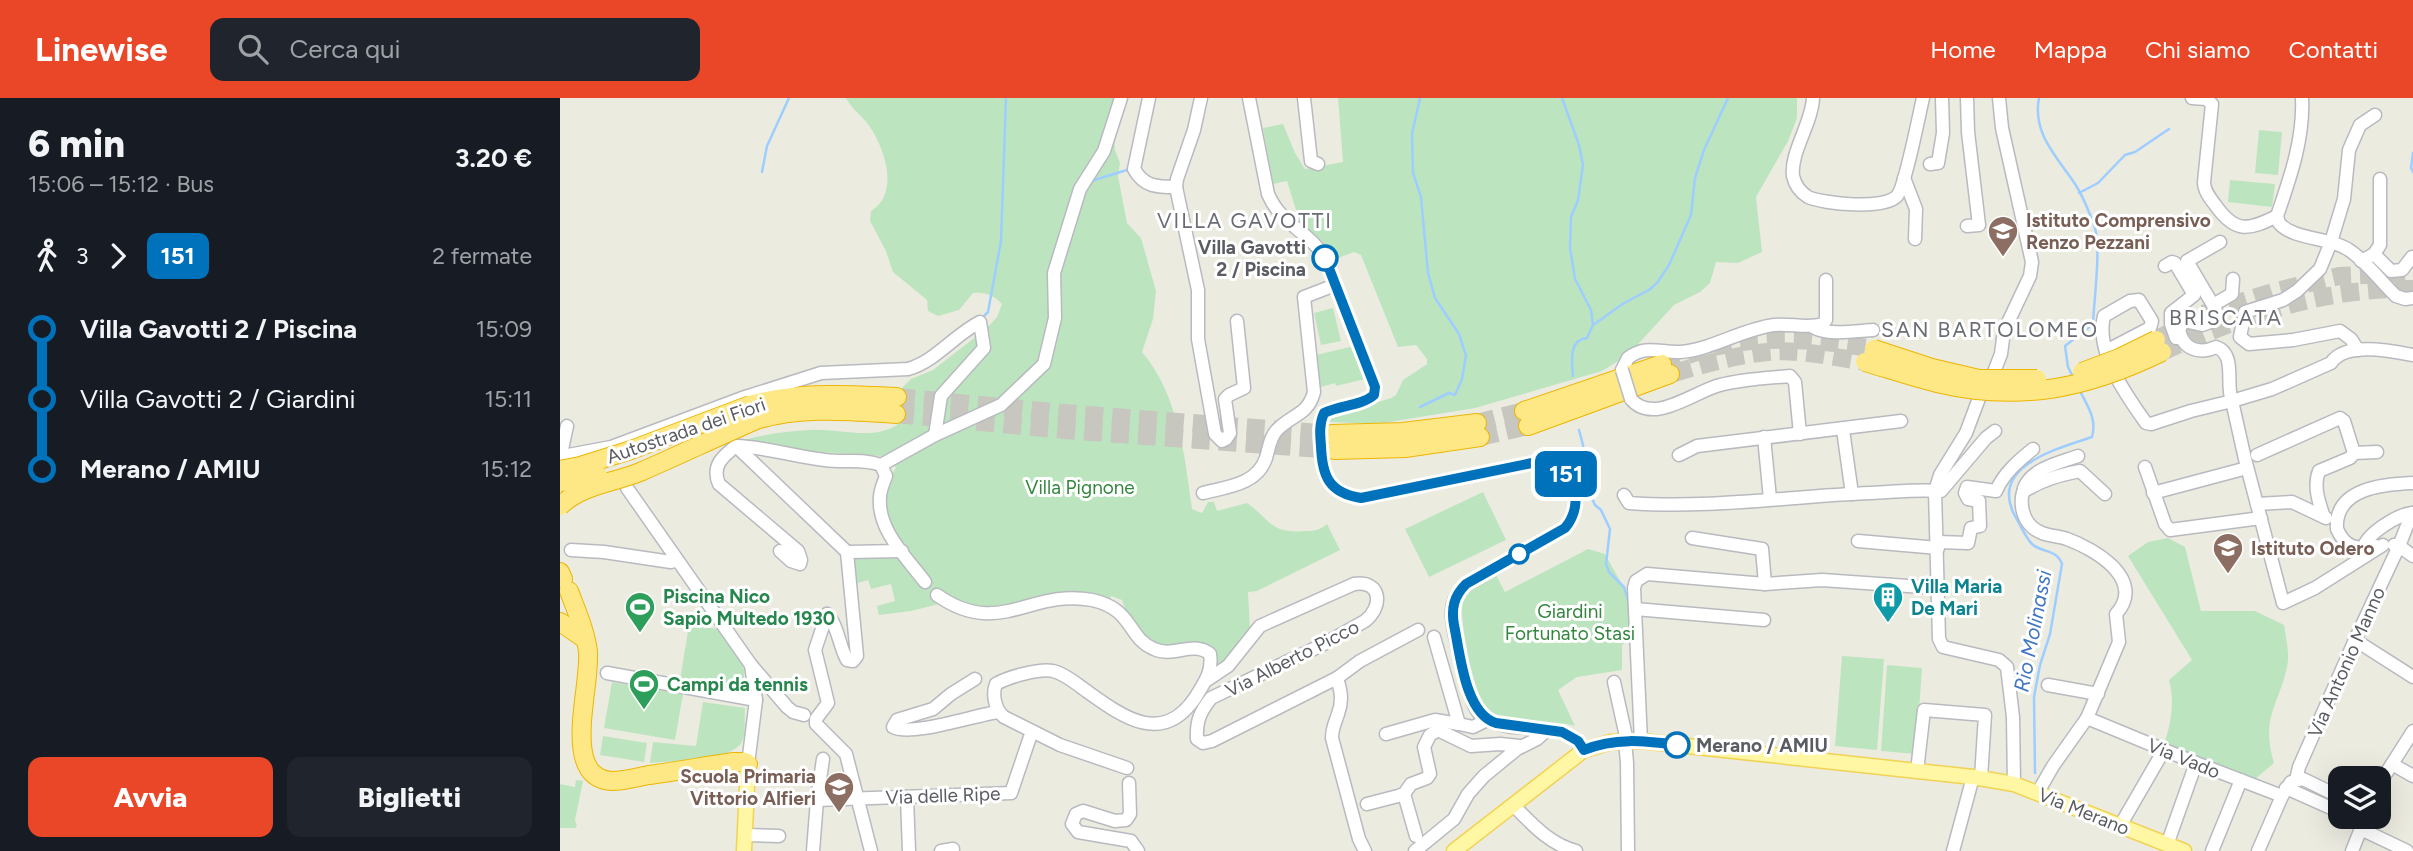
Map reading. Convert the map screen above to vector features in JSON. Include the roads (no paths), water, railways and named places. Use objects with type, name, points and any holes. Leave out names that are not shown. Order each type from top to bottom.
[{"type":"highway","points":[[1869,356],[1979,379],[2037,379],[2081,373],[2159,346]]},
{"type":"highway","points":[[1526,419],[1666,369]]},
{"type":"highway","name":"Autostrada dei Fiori","points":[[560,482],[586,479],[753,413],[774,399],[803,394],[896,406]]},
{"type":"highway","points":[[560,506],[570,496],[637,473],[753,413]]},
{"type":"highway","name":"Autostrada dei Fiori","points":[[560,470],[753,413]]},
{"type":"highway","points":[[1333,442],[1405,447],[1479,430]]},
{"type":"highway","points":[[564,581],[585,639],[588,666],[575,751],[589,772],[612,781],[734,762],[748,764]]},
{"type":"highway","points":[[560,622],[585,639]]},
{"type":"main road","name":"Via Merano","points":[[1454,851],[1584,750],[1611,741],[1631,741],[2014,784],[2184,851]]},
{"type":"main road","points":[[744,851],[748,764]]},
{"type":"street","points":[[881,465],[935,435],[1000,405],[1044,363],[1055,318],[1055,273],[1080,189],[1104,151],[1121,98]]},
{"type":"street","points":[[1149,98],[1134,169],[1139,179],[1150,186],[1176,187]]},
{"type":"street","points":[[1201,98],[1176,187],[1198,290],[1201,360],[1216,437],[1222,441],[1230,433],[1226,400],[1229,394],[1244,388],[1237,321]]},
{"type":"street","points":[[1249,98],[1272,204],[1292,227],[1315,243],[1325,258],[1375,387],[1374,395],[1367,401],[1335,407],[1324,413],[1320,423],[1322,469],[1334,487],[1348,496],[1361,498],[1537,462],[1560,469],[1575,489],[1576,507],[1565,528],[1466,584],[1454,600],[1452,612],[1471,697],[1477,710],[1487,720],[1500,724],[1566,734],[1578,741],[1584,750]]},
{"type":"street","points":[[1304,98],[1311,161],[1318,164]]},
{"type":"street","points":[[1813,98],[1793,170],[1794,180],[1802,192],[1818,200],[1882,204],[1898,195],[1923,98]]},
{"type":"street","points":[[1930,164],[1938,163],[1943,133],[1942,98]]},
{"type":"street","points":[[1967,226],[1979,225],[1968,132],[1968,98]]},
{"type":"street","points":[[1999,98],[2002,128],[2032,262],[2026,285],[2004,331],[2001,354],[1994,372],[1984,385],[1966,433],[1940,475],[1935,491],[1937,588],[1939,639],[1943,647],[1999,660],[2007,667],[2013,717],[2014,784]]},
{"type":"street","points":[[2192,98],[2206,99],[2212,104],[2204,182],[2206,191],[2218,209],[2228,221],[2240,227],[2257,226],[2277,216]]},
{"type":"street","points":[[2288,98],[2303,98],[2302,124],[2291,174],[2277,216],[2279,223],[2287,230],[2349,250],[2396,296],[2413,298]]},
{"type":"street","points":[[2358,350],[2340,331],[2293,340],[2249,344],[2239,337],[2245,312],[2283,300],[2320,269],[2344,199],[2349,150],[2360,125],[2375,115]]},
{"type":"street","points":[[1904,178],[1916,209],[1915,239]]},
{"type":"street","points":[[2361,261],[2374,254],[2380,246],[2380,179]]},
{"type":"street","points":[[2190,348],[2181,339],[2180,325],[2187,321],[2202,325],[2210,323],[2217,313],[2187,261],[2220,242]]},
{"type":"street","points":[[2374,254],[2390,271],[2402,270],[2412,257]]},
{"type":"street","points":[[2165,266],[2174,262],[2194,295],[2171,315],[2179,342],[2204,351],[2216,347],[2224,351],[2228,359],[2229,393],[2283,603],[2315,588],[2383,545]]},
{"type":"street","points":[[2213,305],[2232,294],[2233,279]]},
{"type":"street","points":[[1800,434],[1796,382],[1790,376],[1722,384],[1656,410],[1641,408],[1632,399],[1622,370],[1628,358],[1649,348],[1679,352],[1766,327],[1823,324],[1826,320],[1826,281]]},
{"type":"street","points":[[1203,493],[1246,482],[1257,474],[1263,465],[1273,433],[1312,402],[1314,392],[1304,297],[1335,285]]},
{"type":"street","points":[[2106,351],[2150,328],[2152,321],[2141,302],[2133,300],[2104,316],[2102,332],[2106,351],[2122,385],[2148,424],[2285,384],[2331,363],[2334,358],[2358,350],[2379,349],[2413,355]]},
{"type":"street","points":[[567,426],[561,454],[563,456],[611,447],[741,398],[821,373],[908,369],[919,366],[965,330],[980,322],[984,348],[941,396],[935,435]]},
{"type":"street","points":[[1813,326],[1818,330],[1831,331],[1873,330]]},
{"type":"street","points":[[2257,455],[2340,418],[2344,421],[2354,453]]},
{"type":"street","points":[[1679,455],[1697,446],[1901,421]]},
{"type":"street","points":[[1843,430],[1853,494]]},
{"type":"street","points":[[1624,495],[1629,503],[1646,505],[1941,491],[1995,431]]},
{"type":"street","points":[[1764,437],[1770,499]]},
{"type":"street","points":[[736,446],[846,552],[856,660],[848,660],[827,614],[815,650],[828,703],[816,719],[816,724],[844,750],[871,851]]},
{"type":"street","points":[[780,551],[800,564],[798,551],[719,484],[715,472],[723,456],[736,446],[758,446],[826,461],[872,461],[881,465],[886,476],[879,495],[880,513],[887,530],[925,582]]},
{"type":"street","points":[[1858,541],[1938,545],[1968,543],[1971,528],[1980,526],[1979,501],[1968,499],[1965,493],[1967,487],[1996,491],[2013,466],[2033,449]]},
{"type":"street","points":[[2324,517],[2317,492],[2318,473],[2350,458],[2354,453],[2377,452]]},
{"type":"street","points":[[2038,792],[2053,766],[2088,718],[2119,642],[2116,614],[2123,607],[2125,586],[2119,573],[2098,555],[2064,538],[2047,536],[2032,527],[2025,518],[2020,501],[2027,481],[2037,472],[2078,456]]},
{"type":"street","points":[[2145,467],[2166,527],[2170,530],[2261,518]]},
{"type":"street","points":[[2153,492],[2247,468]]},
{"type":"street","points":[[2022,492],[2054,477],[2080,471],[2105,494]]},
{"type":"street","points":[[2413,483],[2384,485],[2361,491],[2345,504],[2336,524],[2345,543],[2353,548],[2399,546],[2413,556]]},
{"type":"street","points":[[627,488],[751,665],[793,712],[804,715]]},
{"type":"street","points":[[2257,504],[2292,502],[2336,524]]},
{"type":"street","points":[[2362,549],[2368,537],[2405,514],[2413,513]]},
{"type":"street","name":"Via Antonio Manno","points":[[2258,851],[2299,767],[2413,513]]},
{"type":"street","points":[[1692,538],[1762,548],[1765,583]]},
{"type":"street","points":[[570,550],[671,562],[677,560]]},
{"type":"street","points":[[846,552],[902,551]]},
{"type":"street","points":[[1628,851],[1635,609],[1633,588],[1636,581],[1647,574],[1765,583],[1822,580],[1937,588]]},
{"type":"street","name":"Via Alberto Picco","points":[[1207,680],[1228,666],[1260,626],[1360,583],[1370,586],[1377,595],[1377,606],[1371,617],[1322,645],[1211,698],[1196,723],[1197,739],[1203,743],[1212,740],[1337,678]]},
{"type":"street","points":[[937,596],[952,606],[975,614],[994,615],[1058,599],[1082,599],[1107,604],[1123,614],[1137,635],[1152,649],[1166,652],[1202,648],[1210,654],[1212,665],[1207,680],[1182,714],[1167,722],[1139,721],[1116,712],[1062,674],[1050,670],[1029,673],[996,684],[994,694],[998,712]]},
{"type":"street","points":[[1635,609],[1764,620]]},
{"type":"street","points":[[1365,851],[1359,839],[1332,738],[1332,729],[1341,705],[1337,678],[1360,661],[1418,630]]},
{"type":"street","points":[[1434,637],[1459,724]]},
{"type":"street","points":[[2355,640],[2413,677]]},
{"type":"street","points":[[748,764],[756,700],[751,665]]},
{"type":"street","points":[[607,673],[756,700]]},
{"type":"street","points":[[975,680],[951,694],[939,705],[897,720],[893,727],[930,726],[998,712],[1060,745],[1127,768]]},
{"type":"street","points":[[1614,682],[1631,741]]},
{"type":"street","points":[[2048,685],[2098,694]]},
{"type":"street","points":[[1917,771],[1924,710],[1985,715],[1977,778],[1952,851]]},
{"type":"street","name":"Via Vado","points":[[2088,718],[2196,764],[2241,780],[2288,788],[2328,806]]},
{"type":"street","points":[[1387,734],[1435,720],[1473,727],[1487,720]]},
{"type":"street","points":[[1367,804],[1404,794],[1411,784],[1429,776],[1424,747],[1430,735],[1438,730],[1471,746],[1520,746]]},
{"type":"street","points":[[1415,851],[1454,819],[1476,783],[1520,746],[1537,739],[1546,731]]},
{"type":"street","points":[[2413,731],[2392,764],[2413,776]]},
{"type":"street","name":"Via delle Ripe","points":[[817,800],[1011,793],[1030,737]]},
{"type":"street","points":[[2120,826],[2164,750]]},
{"type":"street","points":[[813,851],[823,759]]},
{"type":"street","points":[[2166,845],[2196,764]]},
{"type":"street","points":[[2288,788],[2303,779],[2328,791]]},
{"type":"street","points":[[2212,851],[2241,780]]},
{"type":"street","points":[[1129,783],[1130,814],[1126,820],[1115,821],[1083,811],[1076,814],[1072,824],[1078,832],[1131,841],[1138,851]]},
{"type":"street","points":[[1404,794],[1416,836]]},
{"type":"street","points":[[907,798],[909,851]]},
{"type":"street","points":[[1513,804],[1536,829],[1559,848],[1576,851]]},
{"type":"street","points":[[2352,851],[2361,829]]},
{"type":"street","points":[[2364,829],[2384,847],[2407,851]]},
{"type":"street","points":[[746,835],[779,836]]},
{"type":"waterway","points":[[762,172],[767,146],[789,98]]},
{"type":"waterway","points":[[982,318],[988,312],[1001,241],[1006,98]]},
{"type":"waterway","points":[[1420,98],[1412,134],[1413,173],[1421,197],[1428,273],[1435,298],[1459,334],[1466,356],[1462,379],[1455,395],[1449,393],[1420,407]]},
{"type":"waterway","points":[[1562,98],[1579,145],[1583,165],[1578,200],[1571,217],[1570,248],[1575,279],[1591,310],[1593,325]]},
{"type":"waterway","points":[[1573,376],[1573,352],[1577,343],[1587,338],[1593,325],[1624,303],[1649,290],[1669,265],[1691,215],[1695,178],[1704,150],[1728,98]]},
{"type":"waterway","name":"Rio Molinassi","points":[[2039,98],[2039,122],[2043,133],[2081,194],[2097,237],[2093,324],[2065,346],[2068,367],[2074,379]]},
{"type":"waterway","points":[[2079,193],[2098,183],[2125,155],[2135,152],[2169,129]]},
{"type":"waterway","points":[[2413,153],[2413,172]]},
{"type":"waterway","points":[[1091,181],[1130,169]]},
{"type":"waterway","name":"Rio Molinassi","points":[[2035,773],[2034,697],[2050,634],[2062,564],[2053,553],[2036,547],[2027,538],[2009,499],[2011,484],[2018,472],[2030,462],[2061,447],[2092,437],[2093,419],[2080,391]]},
{"type":"waterway","points":[[1579,430],[1589,492],[1610,529],[1606,564],[1609,572],[1624,587],[1629,604]]},
{"type":"waterway","points":[[1630,625],[1630,644]]},
{"type":"tunnel","points":[[2156,340],[2203,314],[2276,291],[2339,276],[2413,273]]},
{"type":"tunnel","points":[[2162,352],[2222,327],[2284,306],[2348,293],[2413,289]]},
{"type":"tunnel","points":[[1662,364],[1712,348],[1758,341],[1816,341],[1874,349]]},
{"type":"tunnel","points":[[1674,373],[1732,358],[1780,351],[1865,362]]},
{"type":"tunnel","points":[[897,397],[1332,434]]},
{"type":"tunnel","points":[[1477,423],[1524,411]]},
{"type":"tunnel","points":[[896,414],[1064,430],[1334,450]]},
{"type":"tunnel","points":[[1480,437],[1528,426]]},
{"type":"place","name":"Villa Gavotti 2 / Piscina","points":[[1325,258]]},
{"type":"place","name":"Istituto Comprensivo Renzo Pezzani","points":[[2003,258]]},
{"type":"place","name":"Istituto Odero","points":[[2228,575]]},
{"type":"place","name":"Villa Maria De Mari","points":[[1888,624]]},
{"type":"place","name":"Piscina Nico Sapio Multedo 1930","points":[[640,634]]},
{"type":"place","name":"Campi da tennis","points":[[644,711]]},
{"type":"place","name":"Merano / AMIU","points":[[1677,745]]},
{"type":"place","name":"Scuola Primaria Vittorio Alfieri","points":[[839,814]]},
{"type":"district","name":"VILLA GAVOTTI","points":[[1245,221]]},
{"type":"district","name":"BRISCATA","points":[[2226,318]]},
{"type":"district","name":"SAN BARTOLOMEO","points":[[1990,330]]},
{"type":"park label","name":"Villa Pignone","points":[[1080,487]]},
{"type":"park label","name":"Giardini Fortunato Stasi","points":[[1570,622]]}]
